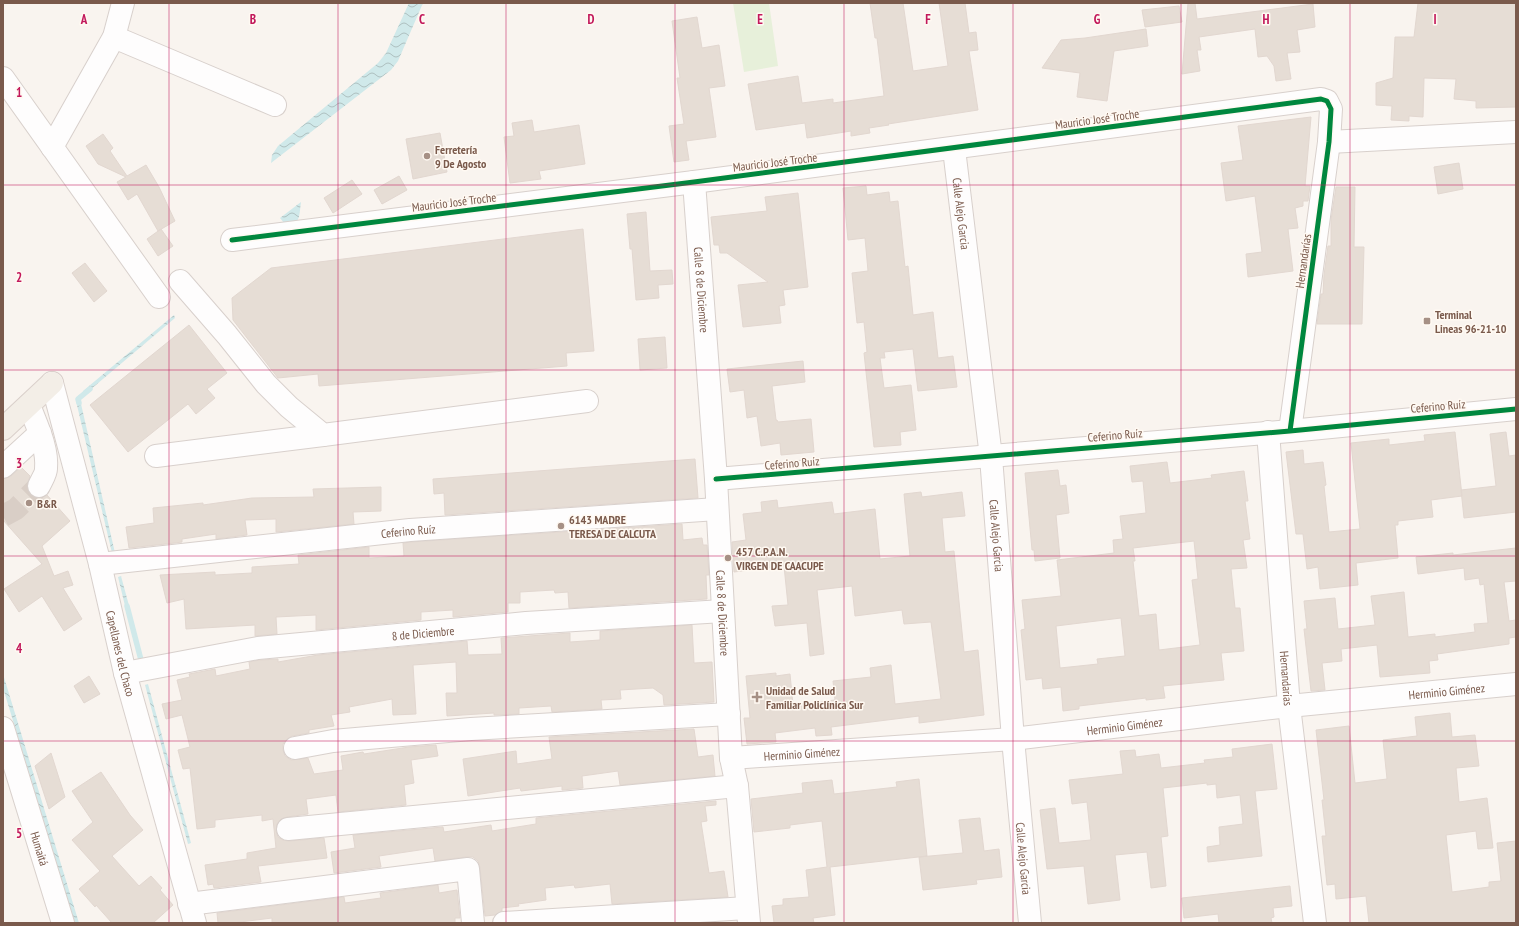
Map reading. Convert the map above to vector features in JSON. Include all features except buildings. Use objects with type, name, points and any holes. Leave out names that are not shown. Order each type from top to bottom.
[{"type":"main road","points":[[3,429],[52,383]]},
{"type":"street","points":[[52,146],[114,37],[123,3]]},
{"type":"street","points":[[114,37],[275,105]]},
{"type":"street","points":[[3,78],[159,297]]},
{"type":"street","name":"Hernandarías","points":[[1290,431],[1329,142],[1331,109],[1327,101],[1320,99]]},
{"type":"street","name":"Mauricio José Troche","points":[[232,240],[954,149],[1320,99]]},
{"type":"street","points":[[1329,142],[1516,132]]},
{"type":"street","name":"Calle Alejo Garcia","points":[[954,149],[991,457],[1013,738],[1030,923]]},
{"type":"street","name":"Calle 8 de Diciembre","points":[[694,182],[716,479],[731,758],[737,786],[748,916]]},
{"type":"street","points":[[180,281],[227,335],[266,384],[289,407],[323,435]]},
{"type":"street","name":"Capellanes del Chaco","points":[[52,383],[100,564],[124,673],[192,914]]},
{"type":"street","points":[[156,456],[587,401]]},
{"type":"street","points":[[29,404],[40,433],[46,456],[46,470],[39,486]]},
{"type":"street","name":"Ceferino Ruíz","points":[[716,479],[1290,431],[1516,409]]},
{"type":"street","name":"Hernandarías","points":[[1268,432],[1289,706],[1315,923]]},
{"type":"street","points":[[3,467],[40,433]]},
{"type":"street","name":"Ceferino Ruíz","points":[[100,564],[410,530],[717,509]]},
{"type":"street","name":"8 de Diciembre","points":[[124,673],[258,648],[526,623],[723,611]]},
{"type":"street","name":"Herminio Giménez","points":[[731,758],[1013,738],[1289,706],[1516,684]]},
{"type":"street","points":[[295,748],[333,741],[471,729],[729,714]]},
{"type":"street","name":"Humaitá","points":[[3,728],[63,923]]},
{"type":"street","points":[[288,829],[737,786]]},
{"type":"street","points":[[192,914],[468,869],[474,923]]},
{"type":"street","points":[[504,923],[748,916]]},
{"type":"green space","points":[[733,3],[769,3],[778,66],[744,72]]},
{"type":"water","points":[[409,3],[423,3],[398,61],[391,70],[271,163],[272,155],[278,146],[378,63],[386,53]]},
{"type":"water","points":[[301,202],[298,220],[289,229],[280,218]]},
{"type":"water","points":[[174,315],[175,318],[84,395],[83,391]]},
{"type":"water","points":[[79,395],[115,553],[112,553],[76,401]]},
{"type":"water","points":[[121,576],[131,613],[127,614],[118,577]]},
{"type":"water","points":[[3,674],[79,923],[75,923],[3,688]]},
{"type":"water","points":[[148,684],[191,843],[188,844],[145,685]]},
{"type":"waterway","points":[[79,403],[78,399],[90,389]]},
{"type":"waterway","points":[[127,606],[141,660]]},
{"type":"tunnel","points":[[3,516],[16,509],[39,486]]},
{"type":"cycle path","points":[[232,240],[694,182],[1321,99],[1327,101],[1331,109],[1329,142],[1290,431]]},
{"type":"cycle path","points":[[716,479],[1290,431],[1516,409]]},
{"type":"place","name":"Ferretería 9 De Agosto","points":[[427,156]]},
{"type":"place","name":"Terminal Lineas 96-21-10","points":[[1427,321]]},
{"type":"place","name":"B&R","points":[[29,503]]},
{"type":"place","name":"6143 MADRE TERESA DE CALCUTA","points":[[561,526]]},
{"type":"place","name":"457 C.P.A.N. VIRGEN DE CAACUPE","points":[[728,558]]},
{"type":"place","name":"Unidad de Salud Familiar Policlínica Sur","points":[[757,697]]}]
